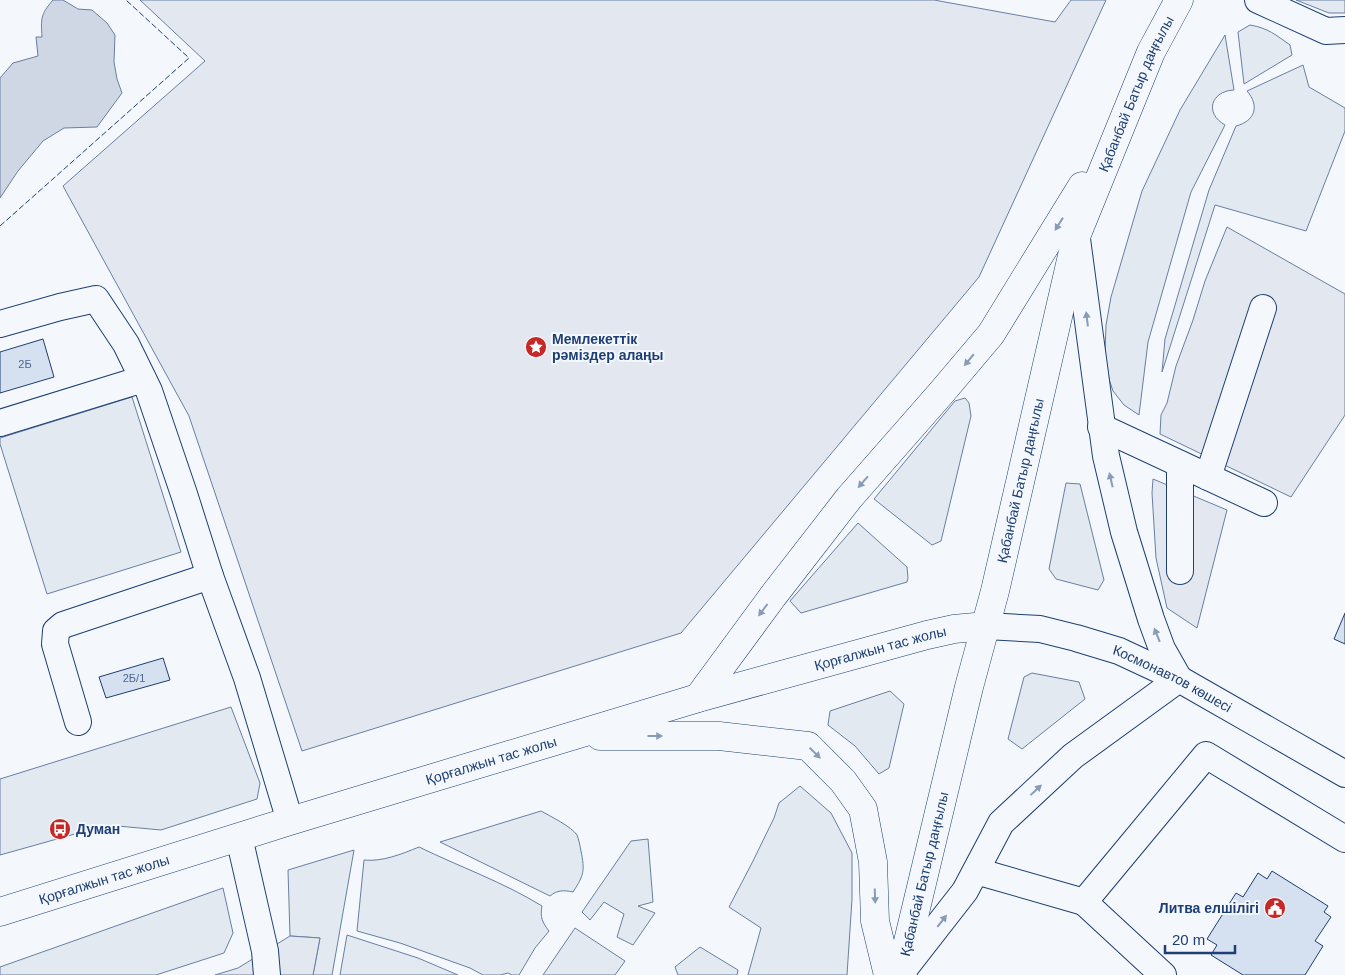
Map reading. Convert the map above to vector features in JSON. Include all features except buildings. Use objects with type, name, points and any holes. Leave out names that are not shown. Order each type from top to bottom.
[{"type":"main road","name":"Қабанбай Батыр даңғылы","points":[[898,974],[997,582],[1077,234],[1151,52],[1179,0]]},
{"type":"main road","points":[[698,698],[773,596],[849,498],[992,334],[1122,124]]},
{"type":"main road","name":"Қорғалжын тас жолы","points":[[0,912],[240,836],[698,698],[927,635],[954,629],[986,626]]},
{"type":"main road","points":[[571,736],[719,736],[808,746],[843,781],[863,809],[873,862],[876,921],[898,974]]},
{"type":"street","points":[[1258,0],[1326,31],[1345,30]]},
{"type":"street","points":[[898,974],[965,891],[1001,823],[1073,756],[1179,679],[1162,649],[1151,619],[1124,532],[1106,456],[1077,234]]},
{"type":"street","points":[[0,324],[96,299],[126,344],[150,392],[210,576],[247,678],[290,821]]},
{"type":"street","points":[[1208,477],[1263,308]]},
{"type":"street","points":[[0,423],[143,379]]},
{"type":"street","points":[[1101,427],[1264,503]]},
{"type":"street","points":[[1180,464],[1180,571]]},
{"type":"street","points":[[78,722],[55,644],[56,631],[63,625],[210,576]]},
{"type":"street","name":"Космонавтов көшесі","points":[[986,626],[1040,629],[1119,651],[1179,679],[1345,774]]},
{"type":"street","points":[[1084,902],[1206,755],[1345,839]]},
{"type":"street","points":[[240,836],[265,951],[267,975]]},
{"type":"street","points":[[976,871],[1084,902],[1163,975]]},
{"type":"shaded area","points":[[53,0],[63,0],[78,9],[92,10],[107,23],[115,35],[114,62],[122,93],[97,127],[64,128],[43,141],[18,171],[0,198],[0,78],[13,63],[38,56],[36,37],[42,37],[42,17]]},
{"type":"shaded area","name":"Мемлекеттік рәміздер алаңы","points":[[140,0],[934,0],[1055,22],[1071,0],[1106,0],[979,277],[681,633],[302,751],[189,416],[63,186],[205,61]]},
{"type":"shaded area","points":[[1296,0],[1345,0],[1345,13],[1329,13]]},
{"type":"shaded area","points":[[1250,25],[1267,30],[1290,45],[1292,55],[1244,84],[1238,32]]},
{"type":"shaded area","points":[[1225,35],[1234,90],[1220,94],[1213,103],[1214,115],[1225,125],[1191,192],[1148,342],[1139,415],[1124,405],[1113,391],[1109,379],[1105,353],[1106,325],[1111,297],[1142,191],[1180,110]]},
{"type":"shaded area","points":[[1303,65],[1309,87],[1345,108],[1345,131],[1306,231],[1215,205],[1162,372],[1165,339],[1209,190],[1236,126],[1248,121],[1254,112],[1253,102],[1247,91]]},
{"type":"shaded area","points":[[1227,227],[1345,294],[1345,415],[1291,497],[1160,434],[1161,415],[1167,403],[1176,366],[1205,281]]},
{"type":"shaded area","points":[[132,397],[181,552],[47,594],[0,444],[0,438]]},
{"type":"shaded area","points":[[965,398],[969,403],[971,416],[941,541],[932,545],[874,499],[955,401]]},
{"type":"shaded area","points":[[1153,479],[1227,510],[1197,628],[1167,608],[1156,558],[1152,493]]},
{"type":"shaded area","points":[[1066,483],[1080,484],[1104,580],[1098,590],[1056,579],[1049,569]]},
{"type":"shaded area","points":[[858,523],[907,567],[907,582],[801,613],[790,601]]},
{"type":"shaded area","points":[[1032,673],[1079,682],[1085,699],[1022,749],[1008,739],[1024,677]]},
{"type":"shaded area","points":[[890,691],[904,704],[889,768],[879,774],[855,746],[828,725],[830,711]]},
{"type":"shaded area","points":[[231,707],[260,783],[257,799],[161,830],[107,825],[0,855],[0,779]]},
{"type":"shaded area","points":[[800,786],[831,813],[852,853],[852,899],[847,975],[748,975],[761,928],[729,907],[774,818],[779,803]]},
{"type":"shaded area","points":[[541,811],[566,825],[577,835],[583,868],[581,877],[573,892],[561,891],[550,896],[440,842]]},
{"type":"shaded area","points":[[648,839],[653,902],[638,906],[655,913],[633,945],[617,937],[624,914],[604,902],[590,920],[582,912],[631,841]]},
{"type":"shaded area","points":[[419,847],[497,882],[542,906],[542,919],[549,931],[535,948],[519,975],[508,973],[483,975],[470,968],[400,943],[357,931],[364,860],[385,859]]},
{"type":"shaded area","points":[[354,850],[332,975],[313,975],[320,938],[290,936],[288,870]]},
{"type":"shaded area","points":[[223,888],[233,933],[224,953],[156,975],[0,975],[0,967]]},
{"type":"shaded area","points":[[575,928],[625,961],[615,975],[543,975]]},
{"type":"shaded area","points":[[347,935],[418,958],[458,975],[340,975]]},
{"type":"shaded area","points":[[290,936],[320,938],[313,975],[215,975],[238,968]]},
{"type":"shaded area","points":[[700,947],[738,970],[737,975],[678,975],[675,967]]},
{"type":"fence","points":[[0,226],[189,58],[126,0]]},
{"type":"place","name":"Мемлекеттік рәміздер алаңы","points":[[536,347]]},
{"type":"place","name":"Думан","points":[[60,829]]},
{"type":"place","name":"Литва елшілігі","points":[[1275,908]]}]
